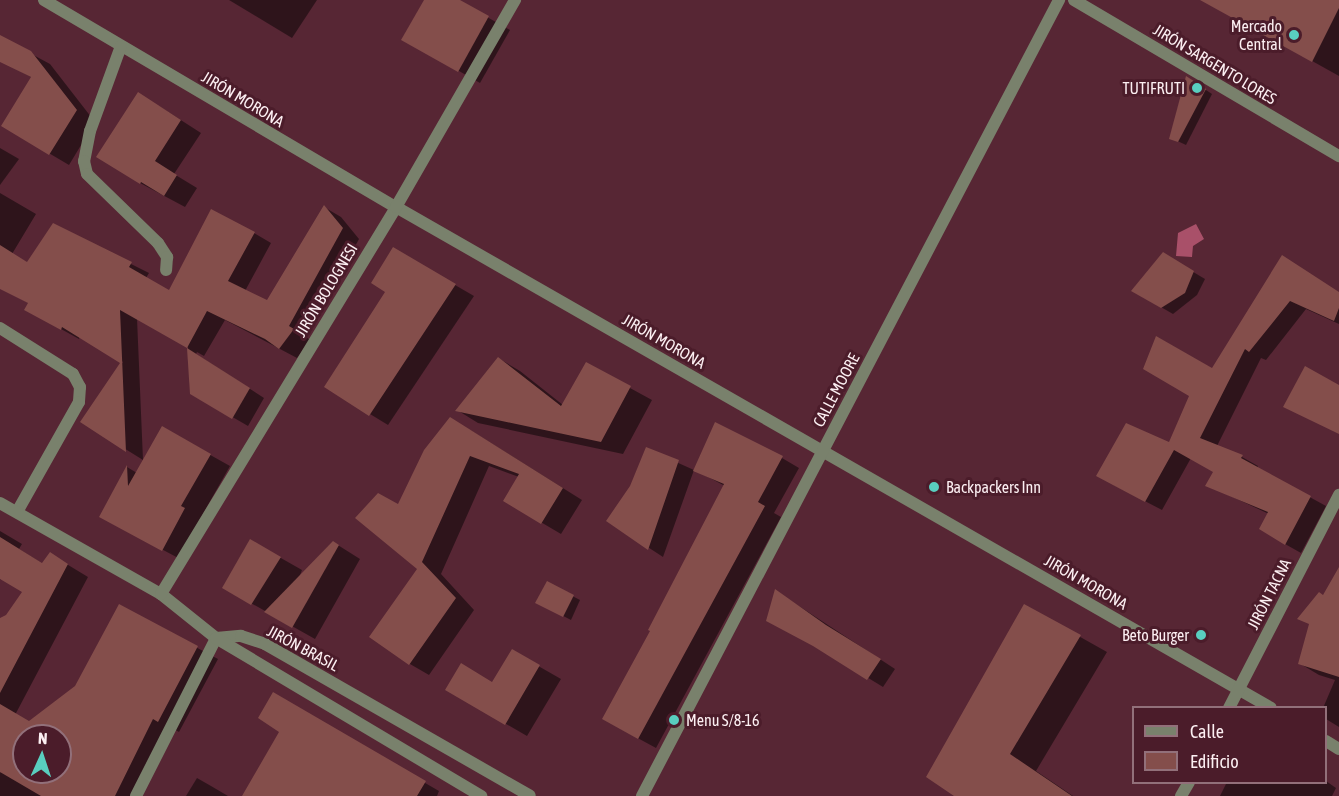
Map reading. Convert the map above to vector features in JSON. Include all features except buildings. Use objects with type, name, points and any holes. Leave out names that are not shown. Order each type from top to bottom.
[{"type":"street","name":"JIRÓN MORONA","points":[[44,0],[396,207],[1267,706]]},
{"type":"street","name":"JIRÓN BOLOGNESI","points":[[161,594],[396,207],[515,0]]},
{"type":"street","name":"CALLE MOORE","points":[[642,796],[1059,0]]},
{"type":"street","name":"JIRÓN SARGENTO LORES","points":[[1074,0],[1339,156]]},
{"type":"street","points":[[121,46],[90,131],[84,161],[87,174],[158,243],[167,257],[166,270]]},
{"type":"street","points":[[0,328],[73,374],[80,387],[79,402],[16,512]]},
{"type":"street","name":"JIRÓN TACNA","points":[[1230,706],[1339,495]]},
{"type":"street","points":[[0,503],[161,594],[216,638],[481,796]]},
{"type":"street","name":"JIRÓN BRASIL","points":[[216,638],[241,636],[265,644],[530,796]]},
{"type":"street","points":[[136,796],[216,638]]},
{"type":"shaded area","points":[[1196,224],[1204,239],[1193,246],[1192,257],[1176,256],[1178,233]]},
{"type":"place","name":"Mercado Central","points":[[1294,35]]},
{"type":"place","name":"TUTIFRUTI","points":[[1197,88]]},
{"type":"place","name":"Backpackers Inn","points":[[934,487]]},
{"type":"place","name":"Beto Burger","points":[[1201,635]]},
{"type":"place","name":"Menu S/8-16","points":[[674,720]]}]
